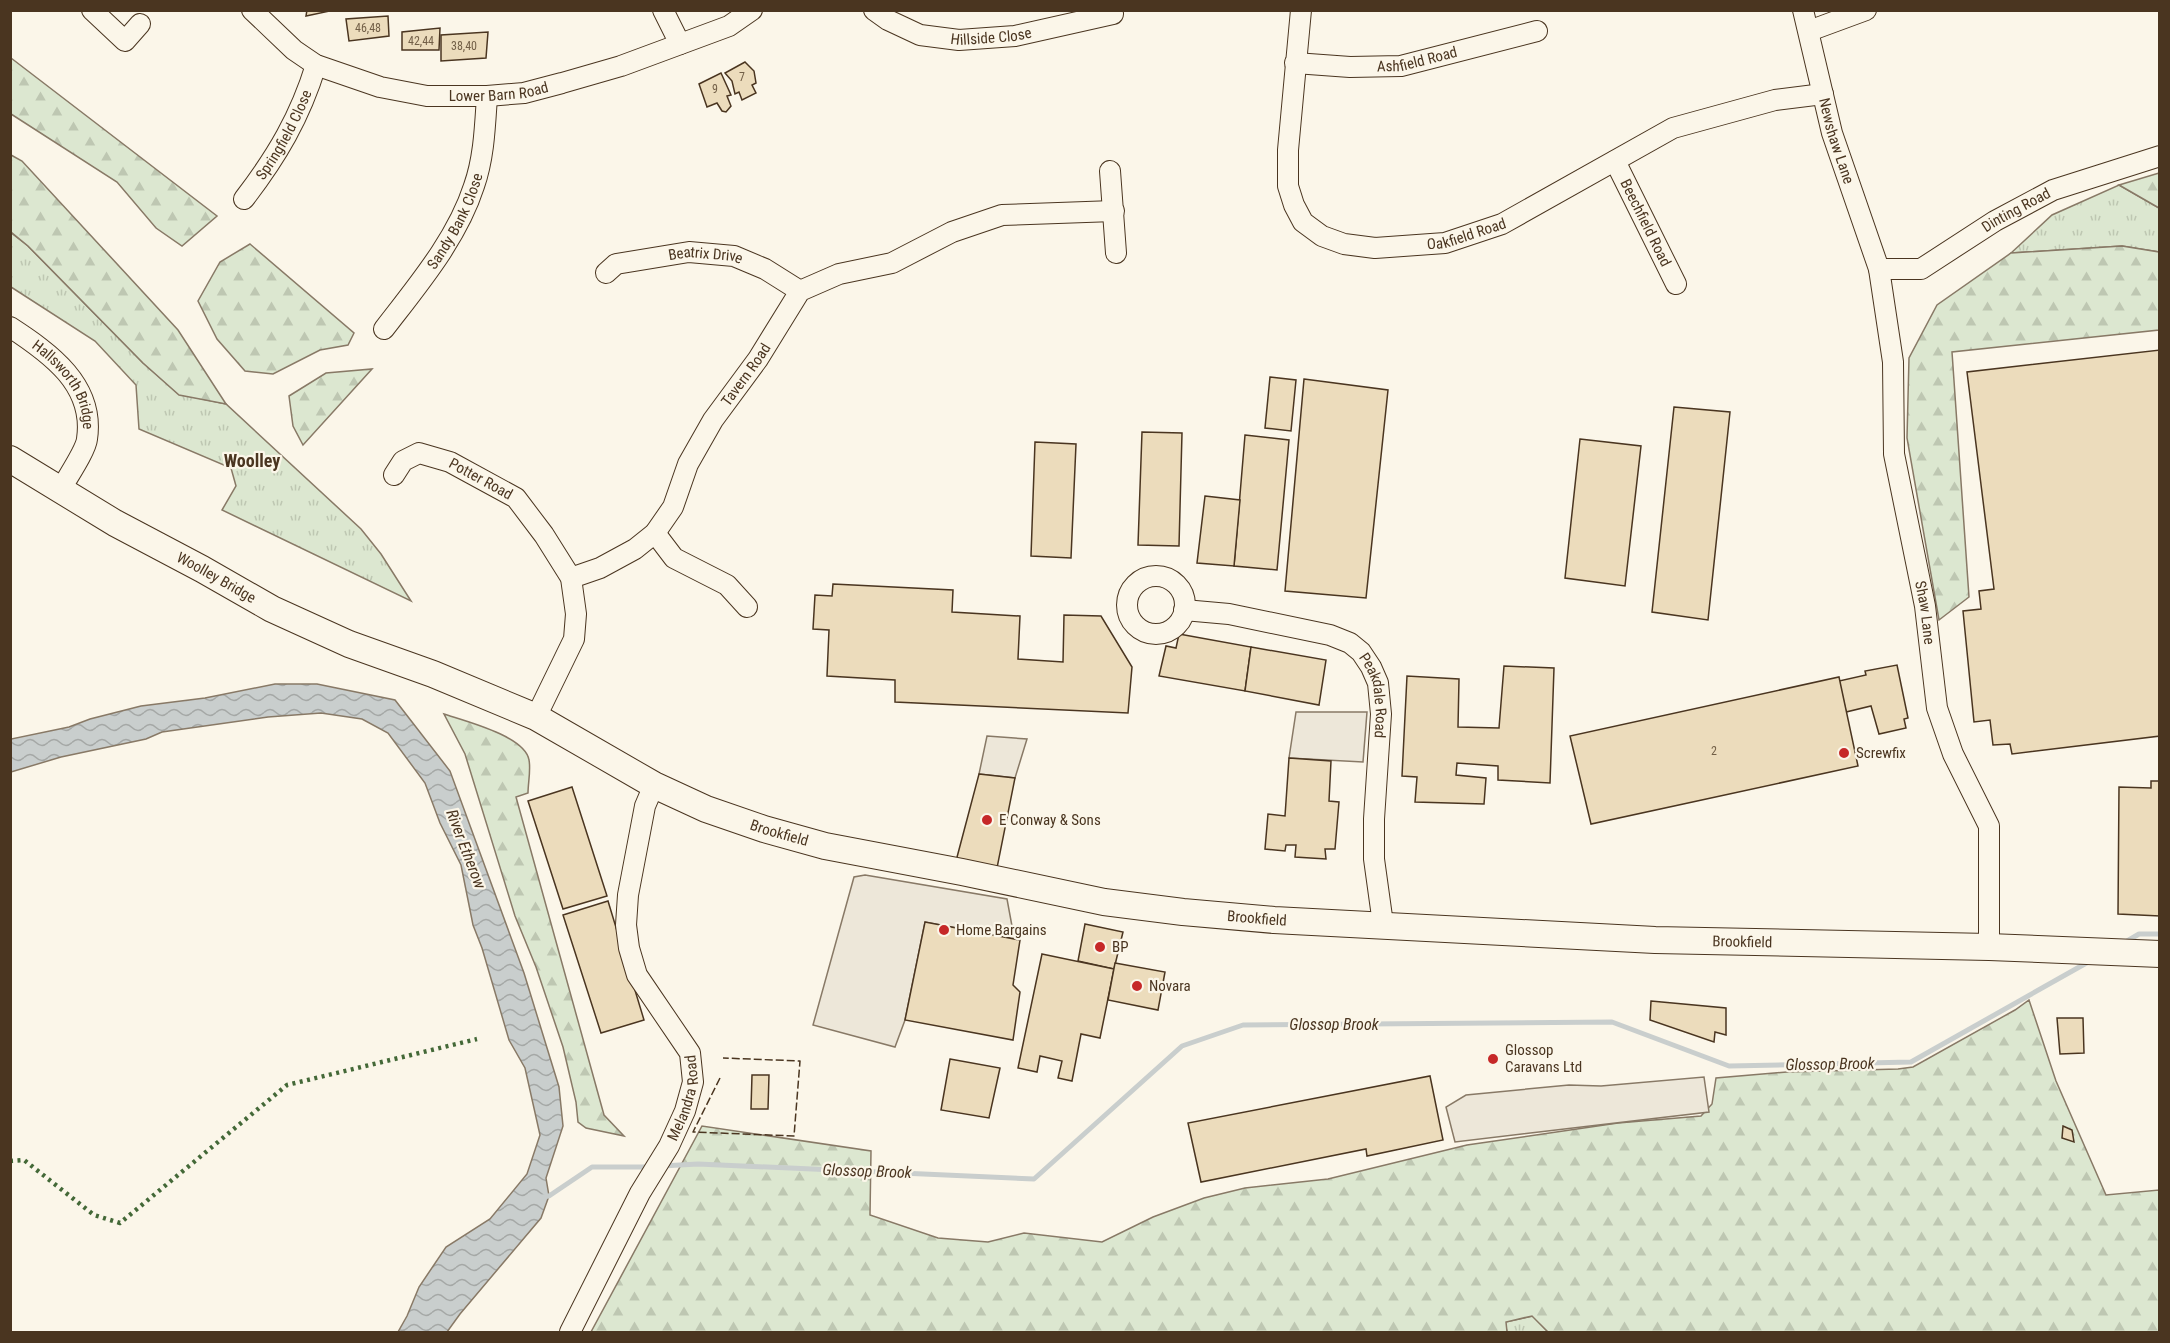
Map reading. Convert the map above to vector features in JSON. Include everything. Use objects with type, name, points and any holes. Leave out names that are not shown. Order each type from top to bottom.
[{"type":"main road","name":"Woolley Bridge","points":[[10,459],[115,523],[272,609],[349,644],[434,674]]},
{"type":"main road","name":"Brookfield","points":[[434,674],[536,717],[654,785],[706,809],[764,829],[825,846],[1104,902],[1262,919],[1655,940],[1989,947],[2160,954]]},
{"type":"street","points":[[92,10],[125,40],[140,24]]},
{"type":"street","name":"Lower Barn Road","points":[[252,10],[294,50],[316,65],[380,87],[427,96],[487,96],[524,93],[552,86],[621,66],[729,26],[752,10]]},
{"type":"street","points":[[663,10],[680,44]]},
{"type":"street","name":"Hillside Close","points":[[874,10],[888,20],[920,35],[959,40],[1015,36],[1113,14]]},
{"type":"street","name":"Oakfield Road","points":[[1301,10],[1288,150],[1288,186],[1303,222],[1322,236],[1344,244],[1375,248],[1445,243],[1502,224],[1673,128],[1775,100],[1823,94]]},
{"type":"street","name":"Newshaw Lane","points":[[1803,10],[1832,133],[1879,269]]},
{"type":"street","points":[[1809,31],[1866,10]]},
{"type":"street","name":"Ashfield Road","points":[[1296,63],[1350,67],[1401,66],[1537,31]]},
{"type":"street","name":"Springfield Close","points":[[244,199],[269,167],[294,122],[306,99],[316,65]]},
{"type":"street","name":"Sandy Bank Close","points":[[384,329],[453,232],[474,186],[483,144],[487,96]]},
{"type":"street","name":"Dinting Road","points":[[1879,269],[1921,269],[1995,221],[2053,190],[2160,156]]},
{"type":"street","name":"Beechfield Road","points":[[1615,161],[1676,284]]},
{"type":"street","points":[[1110,171],[1116,253]]},
{"type":"street","points":[[800,291],[839,274],[892,263],[952,232],[1002,215],[1114,211]]},
{"type":"street","name":"Beatrix Drive","points":[[606,273],[616,264],[689,252],[734,256],[765,269],[800,291]]},
{"type":"street","name":"Shaw Lane","points":[[1879,269],[1893,362],[1894,454],[1925,606],[1936,708],[1953,753],[1989,826],[1989,947]]},
{"type":"street","name":"Tavern Road","points":[[571,578],[600,568],[635,549],[655,533],[673,507],[688,464],[713,420],[758,359],[800,291]]},
{"type":"street","name":"Hallsworth Bridge","points":[[10,327],[44,349],[70,374],[86,408],[87,441],[61,489]]},
{"type":"street","name":"Potter Road","points":[[393,475],[403,461],[419,453],[450,462],[516,498],[544,535],[571,578]]},
{"type":"street","points":[[655,533],[674,558],[727,585],[747,607]]},
{"type":"street","points":[[536,717],[574,639],[576,614],[571,578]]},
{"type":"street","name":"Peakdale Road","points":[[1184,610],[1229,614],[1329,635],[1350,643],[1361,652],[1371,667],[1378,683],[1381,714],[1374,859],[1383,924]]},
{"type":"street","name":"Melandra Road","points":[[570,1332],[646,1182],[669,1146],[685,1111],[693,1082],[690,1053],[672,1023],[637,975],[629,948],[626,925],[628,895],[644,815],[654,785]]},
{"type":"green space","points":[[11,58],[217,216],[182,246],[156,228],[117,182],[11,114]]},
{"type":"green space","points":[[11,155],[22,161],[178,330],[226,404],[179,395],[143,363],[28,246],[11,232]]},
{"type":"green space","points":[[2159,173],[2159,208],[2119,185]]},
{"type":"green space","points":[[2119,185],[2159,208],[2159,252],[2122,246],[2011,253],[2052,215]]},
{"type":"green space","points":[[10,232],[28,246],[143,363],[179,394],[226,404],[361,529],[381,554],[411,601],[222,510],[236,486],[231,468],[139,429],[136,385],[95,341],[11,287]]},
{"type":"green space","points":[[250,244],[354,333],[348,345],[320,350],[273,374],[245,371],[217,339],[198,301],[220,262]]},
{"type":"green space","points":[[2122,246],[2159,252],[2159,330],[1952,352],[1969,597],[1939,620],[1907,438],[1909,358],[1937,305],[2011,253]]},
{"type":"green space","points":[[372,369],[303,445],[293,426],[289,396],[326,373]]},
{"type":"green space","points":[[444,714],[479,725],[506,737],[525,751],[529,760],[528,793],[516,797],[604,1115],[624,1136],[586,1128],[578,1122],[576,1102],[563,1047],[536,967],[515,916],[465,754]]},
{"type":"green space","points":[[2029,1000],[2056,1081],[2106,1195],[2159,1190],[2159,1332],[1548,1332],[1532,1316],[1506,1322],[1507,1332],[591,1332],[702,1126],[871,1151],[870,1215],[938,1238],[988,1242],[1024,1233],[1102,1242],[1153,1217],[1204,1198],[1245,1188],[1328,1179],[1467,1145],[1618,1123],[1701,1116],[1712,1104],[1716,1078],[1787,1072],[1913,1067]]},
{"type":"green space","points":[[1533,1316],[1548,1332],[1507,1332],[1505,1322]]},
{"type":"shaded area","points":[[1296,712],[1367,712],[1363,762],[1289,758]]},
{"type":"shaded area","points":[[987,736],[1027,739],[1015,778],[979,774]]},
{"type":"shaded area","points":[[865,875],[1007,899],[1014,937],[1020,940],[925,922],[905,1020],[895,1047],[813,1025],[854,877]]},
{"type":"shaded area","points":[[1704,1077],[1709,1112],[1455,1142],[1446,1107],[1466,1095],[1569,1085],[1601,1086]]},
{"type":"water","name":"River Etherow","points":[[275,684],[317,684],[395,700],[450,771],[524,973],[559,1087],[563,1126],[546,1178],[549,1196],[541,1218],[447,1332],[398,1332],[419,1287],[446,1247],[490,1219],[527,1174],[540,1135],[525,1068],[509,1040],[473,925],[461,865],[440,823],[425,783],[388,733],[362,719],[321,713],[268,717],[162,732],[146,739],[61,757],[11,772],[11,739],[69,727],[90,719],[141,706],[205,698]]},
{"type":"building","points":[[307,10],[330,10],[330,11],[306,16]]},
{"type":"building","points":[[388,16],[389,36],[349,41],[346,19]]},
{"type":"building","points":[[440,28],[439,50],[402,50],[402,32]]},
{"type":"building","points":[[488,32],[486,58],[441,61],[441,35]]},
{"type":"building","points":[[745,62],[754,71],[756,83],[752,85],[756,93],[742,100],[739,92],[735,94],[732,81],[725,73]]},
{"type":"building","points":[[721,73],[731,95],[727,96],[731,106],[726,112],[722,111],[717,103],[707,107],[699,84]]},
{"type":"building","points":[[2160,350],[2160,736],[2012,754],[2010,744],[1993,745],[1990,720],[1974,722],[1963,611],[1981,609],[1979,591],[1994,589],[1967,372]]},
{"type":"building","points":[[1270,377],[1296,380],[1291,431],[1265,428]]},
{"type":"building","points":[[1304,379],[1388,390],[1366,598],[1285,591]]},
{"type":"building","points":[[1674,407],[1730,412],[1708,620],[1652,612]]},
{"type":"building","points":[[1142,432],[1182,433],[1179,546],[1138,545]]},
{"type":"building","points":[[1245,435],[1289,440],[1277,570],[1234,566]]},
{"type":"building","points":[[1580,439],[1641,446],[1625,586],[1565,578]]},
{"type":"building","points":[[1035,442],[1076,444],[1071,558],[1031,556]]},
{"type":"building","points":[[1205,496],[1240,500],[1234,566],[1197,563]]},
{"type":"building","points":[[833,584],[953,590],[952,612],[1020,616],[1018,659],[1063,662],[1064,615],[1101,616],[1132,667],[1128,713],[895,702],[895,680],[827,676],[829,630],[813,629],[815,595],[832,596]]},
{"type":"building","points":[[1179,634],[1251,647],[1245,691],[1159,676],[1166,646],[1176,648]]},
{"type":"building","points":[[1251,647],[1326,660],[1319,705],[1245,691]]},
{"type":"building","points":[[1897,665],[1908,718],[1904,719],[1906,728],[1879,734],[1871,706],[1846,712],[1839,681],[1866,675],[1865,671]]},
{"type":"building","points":[[1504,666],[1554,668],[1550,783],[1498,780],[1498,766],[1457,763],[1456,775],[1486,778],[1484,804],[1415,802],[1417,777],[1402,776],[1407,676],[1459,679],[1458,727],[1499,728]]},
{"type":"building","points":[[1839,677],[1858,766],[1591,824],[1570,736]]},
{"type":"building","points":[[1289,758],[1331,761],[1329,801],[1339,802],[1335,849],[1325,849],[1326,859],[1295,857],[1296,845],[1286,845],[1285,851],[1265,849],[1268,814],[1285,816]]},
{"type":"building","name":"E Conway & Sons","points":[[979,774],[1015,778],[997,868],[956,861]]},
{"type":"building","points":[[2151,781],[2160,781],[2160,916],[2118,914],[2119,787],[2151,788]]},
{"type":"building","points":[[572,787],[607,896],[563,909],[528,801]]},
{"type":"building","points":[[608,901],[644,1020],[601,1033],[563,915]]},
{"type":"building","points":[[925,922],[1020,940],[1013,985],[1020,992],[1013,1040],[905,1020]]},
{"type":"building","name":"BP","points":[[1085,924],[1123,932],[1114,969],[1078,961]]},
{"type":"building","points":[[1042,954],[1114,969],[1100,1038],[1081,1034],[1072,1081],[1058,1078],[1062,1061],[1040,1056],[1037,1072],[1018,1068]]},
{"type":"building","name":"Novara","points":[[1115,963],[1165,972],[1158,1010],[1108,1000]]},
{"type":"building","points":[[1651,1001],[1726,1008],[1726,1035],[1715,1032],[1714,1042],[1650,1020]]},
{"type":"building","points":[[2057,1018],[2083,1018],[2084,1053],[2060,1054]]},
{"type":"building","points":[[950,1059],[1000,1068],[989,1118],[941,1110]]},
{"type":"building","points":[[752,1075],[769,1075],[768,1109],[751,1109]]},
{"type":"building","points":[[1430,1076],[1443,1140],[1367,1156],[1366,1149],[1201,1182],[1188,1123]]},
{"type":"building","points":[[2063,1126],[2072,1130],[2074,1142],[2062,1138]]},
{"type":"waterway","name":"Glossop Brook","points":[[2122,944],[2139,934],[2160,934]]},
{"type":"waterway","name":"Glossop Brook","points":[[662,1166],[698,1164],[1034,1179],[1182,1046],[1243,1025],[1612,1022],[1729,1066],[1911,1062],[2090,961]]},
{"type":"waterway","name":"Glossop Brook","points":[[542,1197],[549,1196],[592,1167],[650,1167]]},
{"type":"hedge","points":[[10,1161],[24,1160],[94,1215],[120,1223],[287,1085],[477,1039]]},
{"type":"fence","points":[[720,1078],[693,1132],[794,1136],[800,1061],[723,1058]]},
{"type":"place","name":"Screwfix","points":[[1844,753]]},
{"type":"place","name":"E Conway & Sons","points":[[987,820]]},
{"type":"place","name":"Home Bargains","points":[[944,930]]},
{"type":"place","name":"BP","points":[[1100,947]]},
{"type":"place","name":"Novara","points":[[1137,986]]},
{"type":"place","name":"Glossop Caravans Ltd","points":[[1493,1059]]},
{"type":"district","name":"Woolley","points":[[252,460]]}]
